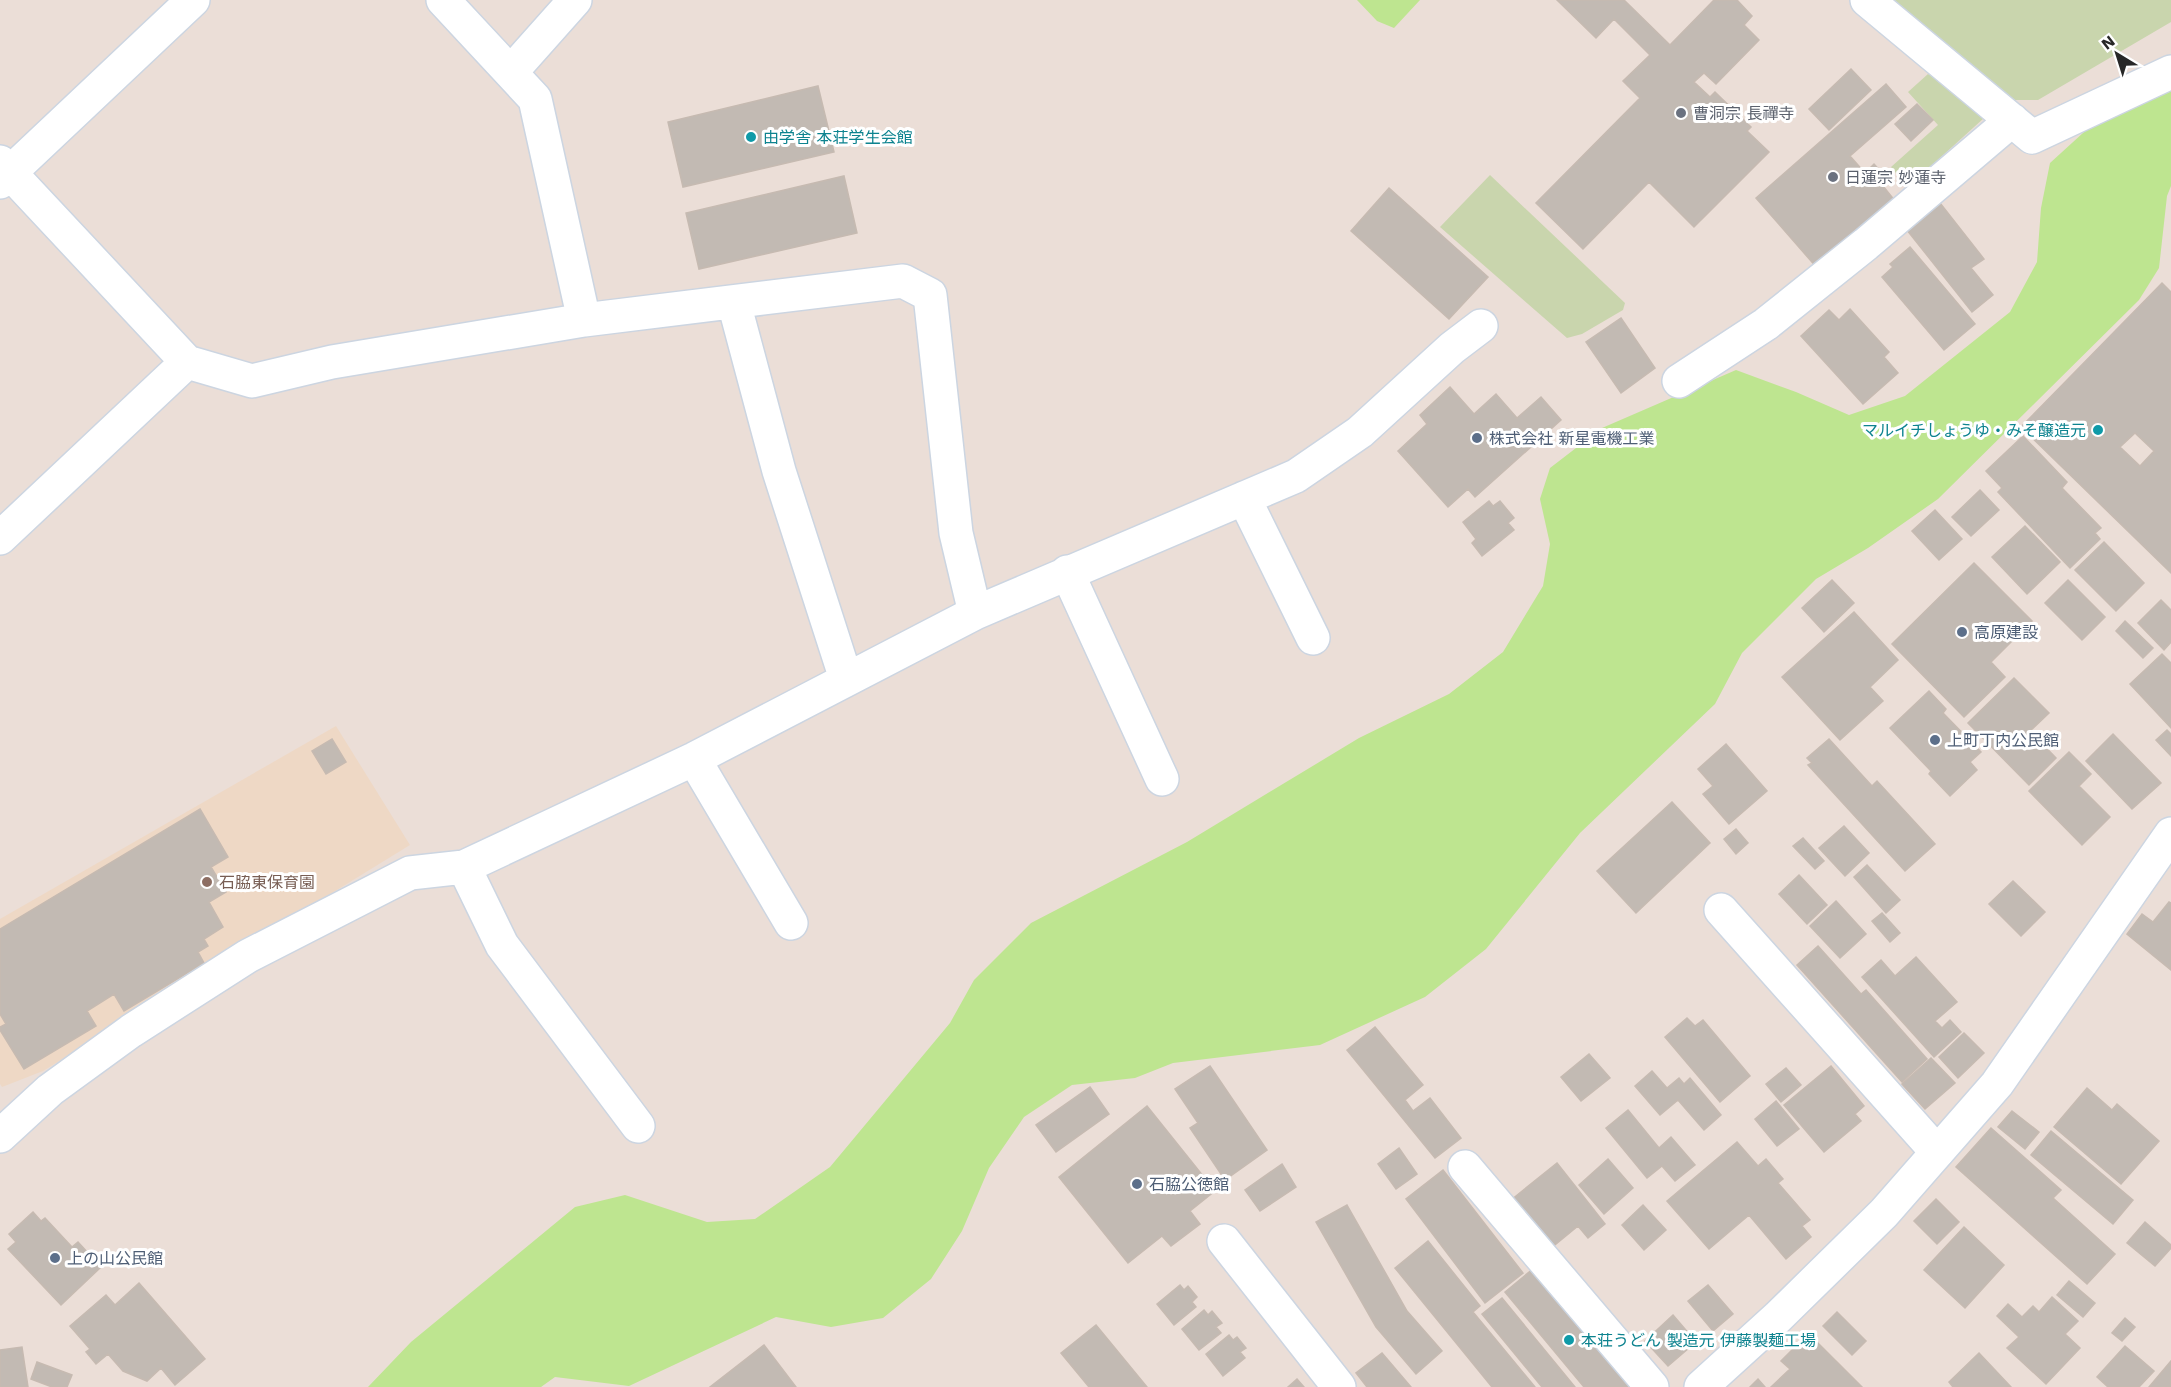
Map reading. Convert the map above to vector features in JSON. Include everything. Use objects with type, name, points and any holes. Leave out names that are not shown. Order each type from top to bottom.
[{"type":"street","points":[[193,0],[3,172],[187,362],[252,381],[332,362],[584,320],[903,281],[930,295],[956,533],[975,613]]},
{"type":"street","points":[[443,0],[535,99],[584,320]]},
{"type":"street","points":[[511,72],[575,0]]},
{"type":"street","points":[[1867,0],[2032,137],[2171,72]]},
{"type":"street","points":[[1679,381],[1766,324],[1866,244],[2012,120]]},
{"type":"street","points":[[734,303],[779,471],[846,679]]},
{"type":"street","points":[[0,1136],[50,1090],[131,1031],[248,956],[410,873],[464,867],[694,759],[975,613],[1296,476],[1360,432],[1452,348],[1480,326]]},
{"type":"street","points":[[0,538],[187,362]]},
{"type":"street","points":[[1244,498],[1313,638]]},
{"type":"street","points":[[1067,572],[1162,780]]},
{"type":"street","points":[[694,759],[791,923]]},
{"type":"street","points":[[1701,1387],[1778,1317],[1884,1214],[1996,1084],[2171,834]]},
{"type":"street","points":[[464,867],[502,945],[638,1126]]},
{"type":"street","points":[[1721,910],[1937,1152]]},
{"type":"street","points":[[1465,1167],[1652,1387]]},
{"type":"street","points":[[1224,1241],[1339,1387]]},
{"type":"shaded area","name":"石脇東保育園","points":[[336,726],[410,845],[43,1071],[2,1087],[0,1084],[0,919]]},
{"type":"green space","points":[[1357,0],[1420,0],[1394,28],[1377,21]]},
{"type":"green space","points":[[1882,0],[2171,0],[2171,22],[2038,100],[2004,100]]},
{"type":"green space","points":[[1928,74],[1961,92],[1984,118],[1908,187],[1891,167],[1938,125],[1908,92]]},
{"type":"green space","points":[[2171,91],[2171,186],[2167,196],[2159,268],[2139,300],[1938,499],[1868,548],[1816,579],[1742,653],[1715,704],[1580,833],[1486,949],[1425,997],[1320,1045],[1173,1063],[1135,1078],[1072,1085],[1024,1117],[989,1168],[962,1231],[931,1279],[883,1318],[831,1327],[776,1317],[629,1386],[555,1377],[541,1387],[368,1387],[411,1342],[575,1207],[625,1195],[707,1222],[755,1219],[830,1167],[950,1023],[974,980],[1031,923],[1187,842],[1359,738],[1449,694],[1503,652],[1543,586],[1550,544],[1540,499],[1550,468],[1602,428],[1736,370],[1849,415],[1905,396],[2010,312],[2037,262],[2041,208],[2050,163],[2095,122]]},
{"type":"green space","points":[[1490,175],[1625,303],[1623,310],[1582,334],[1567,338],[1440,227]]},
{"type":"building","name":"曹洞宗 長禪寺","points":[[1557,0],[1624,0],[1670,45],[1714,0],[1737,0],[1752,16],[1744,25],[1759,40],[1716,84],[1704,73],[1694,82],[1710,97],[1715,92],[1751,127],[1747,131],[1769,152],[1694,227],[1649,182],[1583,249],[1536,203],[1640,98],[1623,81],[1650,55],[1614,19],[1596,38]]},
{"type":"building","points":[[1851,69],[1871,90],[1829,130],[1809,109]]},
{"type":"building","name":"日蓮宗 妙蓮寺","points":[[1886,84],[1906,107],[1850,156],[1865,173],[1874,164],[1889,180],[1883,186],[1895,201],[1818,269],[1756,198]]},
{"type":"building","name":"由学舎 本荘学生会館","points":[[818,86],[834,152],[683,187],[668,122]]},
{"type":"building","points":[[1917,104],[1933,120],[1911,141],[1895,124]]},
{"type":"building","name":"由学舎 本荘学生会館","points":[[844,176],[857,233],[699,269],[686,213]]},
{"type":"building","points":[[1389,188],[1488,277],[1449,319],[1351,231]]},
{"type":"building","points":[[1940,203],[1984,259],[1971,268],[1993,295],[1972,312],[1907,230]]},
{"type":"building","points":[[1910,247],[1975,324],[1944,350],[1882,277],[1893,267],[1890,264]]},
{"type":"building","name":"マルイチしょうゆ・みそ醸造元","points":[[2162,283],[2171,292],[2171,573],[2021,427]],"holes":[[[2135,433],[2154,451],[2140,466],[2120,447]]]},
{"type":"building","points":[[1850,309],[1889,352],[1884,357],[1898,373],[1863,404],[1801,336],[1829,310],[1839,320]]},
{"type":"building","points":[[1621,318],[1655,368],[1621,393],[1586,342]]},
{"type":"building","name":"株式会社 新星電機工業","points":[[1450,387],[1474,414],[1496,394],[1517,418],[1541,397],[1561,420],[1475,497],[1468,489],[1448,507],[1398,451],[1427,424],[1420,415]]},
{"type":"building","points":[[2023,436],[2067,482],[2062,488],[2101,528],[2095,533],[2100,539],[2070,568],[1998,492],[2002,488],[1986,471]]},
{"type":"building","points":[[1980,490],[1999,510],[1971,536],[1952,517]]},
{"type":"building","points":[[1489,501],[1493,506],[1500,501],[1514,518],[1508,523],[1514,530],[1482,556],[1472,543],[1476,539],[1463,522]]},
{"type":"building","points":[[1935,510],[1962,539],[1939,560],[1912,531]]},
{"type":"building","points":[[2025,526],[2060,562],[2027,594],[1992,557]]},
{"type":"building","points":[[2104,542],[2144,583],[2116,611],[2075,570]]},
{"type":"building","name":"高原建設","points":[[1974,563],[2032,621],[1991,662],[2005,677],[1964,717],[1892,644]]},
{"type":"building","points":[[1832,580],[1854,603],[1824,632],[1802,608]]},
{"type":"building","points":[[2068,580],[2105,617],[2082,640],[2045,603]]},
{"type":"building","points":[[2161,600],[2171,610],[2171,642],[2164,650],[2138,623]]},
{"type":"building","points":[[1854,612],[1898,660],[1870,687],[1883,701],[1840,740],[1782,677]]},
{"type":"building","points":[[2125,621],[2153,648],[2143,658],[2116,631]]},
{"type":"building","points":[[2162,654],[2171,663],[2171,728],[2130,684]]},
{"type":"building","points":[[2014,678],[2049,713],[2030,731],[2056,758],[2029,785],[1968,723]]},
{"type":"building","name":"上町丁内公民館","points":[[1929,691],[1946,709],[1943,713],[1981,752],[1970,762],[1977,770],[1950,796],[1929,774],[1931,771],[1890,728]]},
{"type":"building","points":[[2167,730],[2171,734],[2171,756],[2156,740]]},
{"type":"building","points":[[2113,734],[2161,783],[2132,809],[2086,761]]},
{"type":"building","points":[[332,739],[346,762],[326,774],[312,751]]},
{"type":"building","points":[[1829,739],[1872,786],[1877,781],[1935,844],[1905,871],[1808,765],[1812,763],[1807,758]]},
{"type":"building","points":[[1726,744],[1767,791],[1729,824],[1703,794],[1713,786],[1698,769]]},
{"type":"building","points":[[2069,752],[2091,774],[2079,786],[2110,817],[2082,845],[2029,791]]},
{"type":"building","points":[[1672,802],[1710,843],[1636,913],[1597,871]]},
{"type":"building","points":[[200,809],[228,857],[211,867],[226,892],[209,902],[223,927],[204,939],[208,946],[198,952],[204,963],[124,1011],[114,994],[87,1011],[96,1026],[24,1069],[0,1030],[0,1027],[6,1024],[0,1014],[0,929]]},
{"type":"building","points":[[1844,826],[1869,853],[1845,876],[1819,848]]},
{"type":"building","points":[[1736,829],[1748,843],[1736,854],[1724,839]]},
{"type":"building","points":[[1803,838],[1824,861],[1815,869],[1793,846]]},
{"type":"building","points":[[1867,865],[1900,900],[1886,913],[1854,877]]},
{"type":"building","points":[[1799,875],[1827,905],[1807,924],[1779,894]]},
{"type":"building","points":[[2013,881],[2045,912],[2021,936],[1989,904]]},
{"type":"building","points":[[1836,901],[1866,934],[1840,958],[1810,926]]},
{"type":"building","points":[[2169,902],[2171,903],[2171,970],[2127,934],[2142,914],[2153,922]]},
{"type":"building","points":[[1882,913],[1900,933],[1890,942],[1872,921]]},
{"type":"building","points":[[1818,946],[1861,994],[1866,990],[1927,1059],[1902,1082],[1797,965]]},
{"type":"building","points":[[1916,957],[1957,1002],[1935,1021],[1942,1028],[1950,1020],[1961,1032],[1934,1057],[1862,977],[1881,960],[1895,976]]},
{"type":"building","points":[[1687,1018],[1695,1026],[1703,1020],[1750,1076],[1720,1102],[1665,1037]]},
{"type":"building","points":[[1375,1027],[1423,1085],[1405,1100],[1413,1111],[1430,1098],[1461,1138],[1435,1158],[1347,1050]]},
{"type":"building","points":[[1964,1033],[1984,1053],[1958,1078],[1939,1057]]},
{"type":"building","points":[[1589,1054],[1610,1078],[1581,1101],[1561,1077]]},
{"type":"building","points":[[1931,1058],[1955,1083],[1925,1109],[1902,1084]]},
{"type":"building","points":[[1210,1066],[1267,1150],[1225,1180],[1190,1128],[1198,1123],[1175,1089]]},
{"type":"building","points":[[1831,1066],[1864,1106],[1855,1114],[1861,1121],[1824,1152],[1784,1105]]},
{"type":"building","points":[[1786,1068],[1801,1085],[1781,1102],[1766,1084]]},
{"type":"building","points":[[1652,1071],[1667,1088],[1679,1078],[1684,1084],[1690,1078],[1721,1115],[1704,1130],[1678,1100],[1660,1115],[1635,1086]]},
{"type":"building","points":[[1090,1087],[1109,1114],[1056,1152],[1036,1125]]},
{"type":"building","points":[[2087,1088],[2112,1110],[2117,1104],[2159,1141],[2121,1184],[2054,1127]]},
{"type":"building","points":[[1776,1101],[1799,1129],[1777,1146],[1755,1119]]},
{"type":"building","name":"石脇公徳館","points":[[1147,1106],[1215,1191],[1190,1211],[1200,1224],[1171,1246],[1162,1236],[1128,1263],[1059,1177]]},
{"type":"building","points":[[1628,1110],[1659,1148],[1671,1137],[1695,1165],[1675,1181],[1662,1166],[1647,1178],[1606,1128]]},
{"type":"building","points":[[2012,1111],[2039,1132],[2025,1149],[1998,1127]]},
{"type":"building","points":[[1991,1128],[2061,1190],[2053,1198],[2115,1254],[2087,1284],[1956,1167]]},
{"type":"building","points":[[2051,1131],[2133,1200],[2113,1224],[2031,1155]]},
{"type":"building","points":[[1737,1142],[1758,1166],[1766,1159],[1783,1179],[1778,1183],[1810,1220],[1802,1226],[1811,1237],[1786,1259],[1749,1215],[1709,1249],[1667,1201]]},
{"type":"building","points":[[1399,1148],[1417,1174],[1396,1189],[1378,1164]]},
{"type":"building","points":[[1608,1159],[1633,1188],[1604,1214],[1579,1185]]},
{"type":"building","points":[[1557,1163],[1605,1224],[1588,1238],[1578,1226],[1550,1249],[1511,1200]]},
{"type":"building","points":[[1282,1164],[1296,1187],[1260,1211],[1245,1190]]},
{"type":"building","points":[[1443,1170],[1523,1273],[1485,1303],[1406,1199]]},
{"type":"building","points":[[1936,1199],[1959,1222],[1937,1244],[1914,1221]]},
{"type":"building","points":[[1347,1205],[1407,1311],[1442,1351],[1416,1374],[1376,1327],[1316,1222]]},
{"type":"building","points":[[1643,1205],[1666,1230],[1644,1250],[1622,1225]]},
{"type":"building","name":"上の山公民館","points":[[33,1212],[41,1221],[45,1218],[72,1247],[78,1242],[101,1267],[61,1305],[8,1249],[16,1242],[9,1234]]},
{"type":"building","points":[[2145,1222],[2171,1245],[2171,1248],[2155,1266],[2127,1243]]},
{"type":"building","points":[[1964,1227],[2004,1265],[1965,1308],[1924,1270]]},
{"type":"building","points":[[1428,1241],[1480,1306],[1473,1312],[1535,1387],[1492,1387],[1395,1268]]},
{"type":"building","name":"本荘うどん 製造元 伊藤製麺工場","points":[[1534,1268],[1632,1387],[1584,1387],[1505,1292]]},
{"type":"building","points":[[2069,1281],[2095,1303],[2083,1317],[2057,1295]]},
{"type":"building","points":[[139,1283],[205,1359],[175,1385],[161,1368],[147,1381],[123,1371],[108,1354],[96,1364],[86,1352],[90,1349],[70,1326],[106,1295],[115,1305]]},
{"type":"building","points":[[1180,1285],[1184,1290],[1188,1286],[1197,1297],[1192,1302],[1196,1307],[1174,1325],[1157,1304]]},
{"type":"building","points":[[1708,1285],[1733,1314],[1713,1331],[1688,1301]]},
{"type":"building","points":[[2052,1297],[2078,1321],[2065,1334],[2080,1348],[2046,1384],[2007,1348],[2019,1337],[1997,1316],[2008,1304],[2022,1317],[2033,1306],[2039,1312]]},
{"type":"building","points":[[1502,1298],[1575,1387],[1542,1387],[1482,1314]]},
{"type":"building","points":[[1204,1310],[1208,1315],[1212,1311],[1222,1323],[1216,1327],[1221,1333],[1199,1350],[1182,1329]]},
{"type":"building","points":[[1837,1312],[1866,1341],[1852,1355],[1823,1326]]},
{"type":"building","points":[[1673,1315],[1696,1342],[1668,1366],[1645,1341]]},
{"type":"building","points":[[2125,1318],[2135,1327],[2122,1341],[2112,1333]]},
{"type":"building","points":[[1096,1325],[1147,1387],[1089,1387],[1061,1353]]},
{"type":"building","points":[[1229,1335],[1233,1340],[1237,1337],[1246,1348],[1240,1352],[1245,1358],[1223,1376],[1206,1354]]},
{"type":"building","points":[[1801,1341],[1810,1350],[1817,1342],[1862,1387],[1771,1387],[1790,1369],[1781,1361]]},
{"type":"building","points":[[764,1345],[796,1387],[710,1387]]},
{"type":"building","points":[[2125,1346],[2154,1371],[2139,1387],[2108,1387],[2097,1377]]},
{"type":"building","points":[[22,1347],[28,1387],[0,1387],[0,1350]]},
{"type":"building","points":[[1382,1353],[1411,1387],[1367,1387],[1356,1373]]},
{"type":"building","points":[[1979,1353],[2011,1387],[1953,1387],[1949,1382]]},
{"type":"building","points":[[2171,1361],[2171,1387],[2149,1387]]},
{"type":"building","points":[[37,1362],[72,1375],[67,1387],[52,1387],[31,1379]]},
{"type":"building","points":[[1297,1379],[1304,1387],[1288,1387]]},
{"type":"building","points":[[1758,1379],[1765,1387],[1750,1387]]},
{"type":"place","name":"曹洞宗 長禪寺","points":[[1681,113]]},
{"type":"place","name":"由学舎 本荘学生会館","points":[[751,137]]},
{"type":"place","name":"日蓮宗 妙蓮寺","points":[[1833,177]]},
{"type":"place","name":"マルイチしょうゆ・みそ醸造元","points":[[2098,430]]},
{"type":"place","name":"株式会社 新星電機工業","points":[[1477,438]]},
{"type":"place","name":"高原建設","points":[[1962,632]]},
{"type":"place","name":"上町丁内公民館","points":[[1935,740]]},
{"type":"place","name":"石脇東保育園","points":[[207,882]]},
{"type":"place","name":"石脇公徳館","points":[[1137,1184]]},
{"type":"place","name":"上の山公民館","points":[[55,1258]]},
{"type":"place","name":"本荘うどん 製造元 伊藤製麺工場","points":[[1569,1340]]}]
